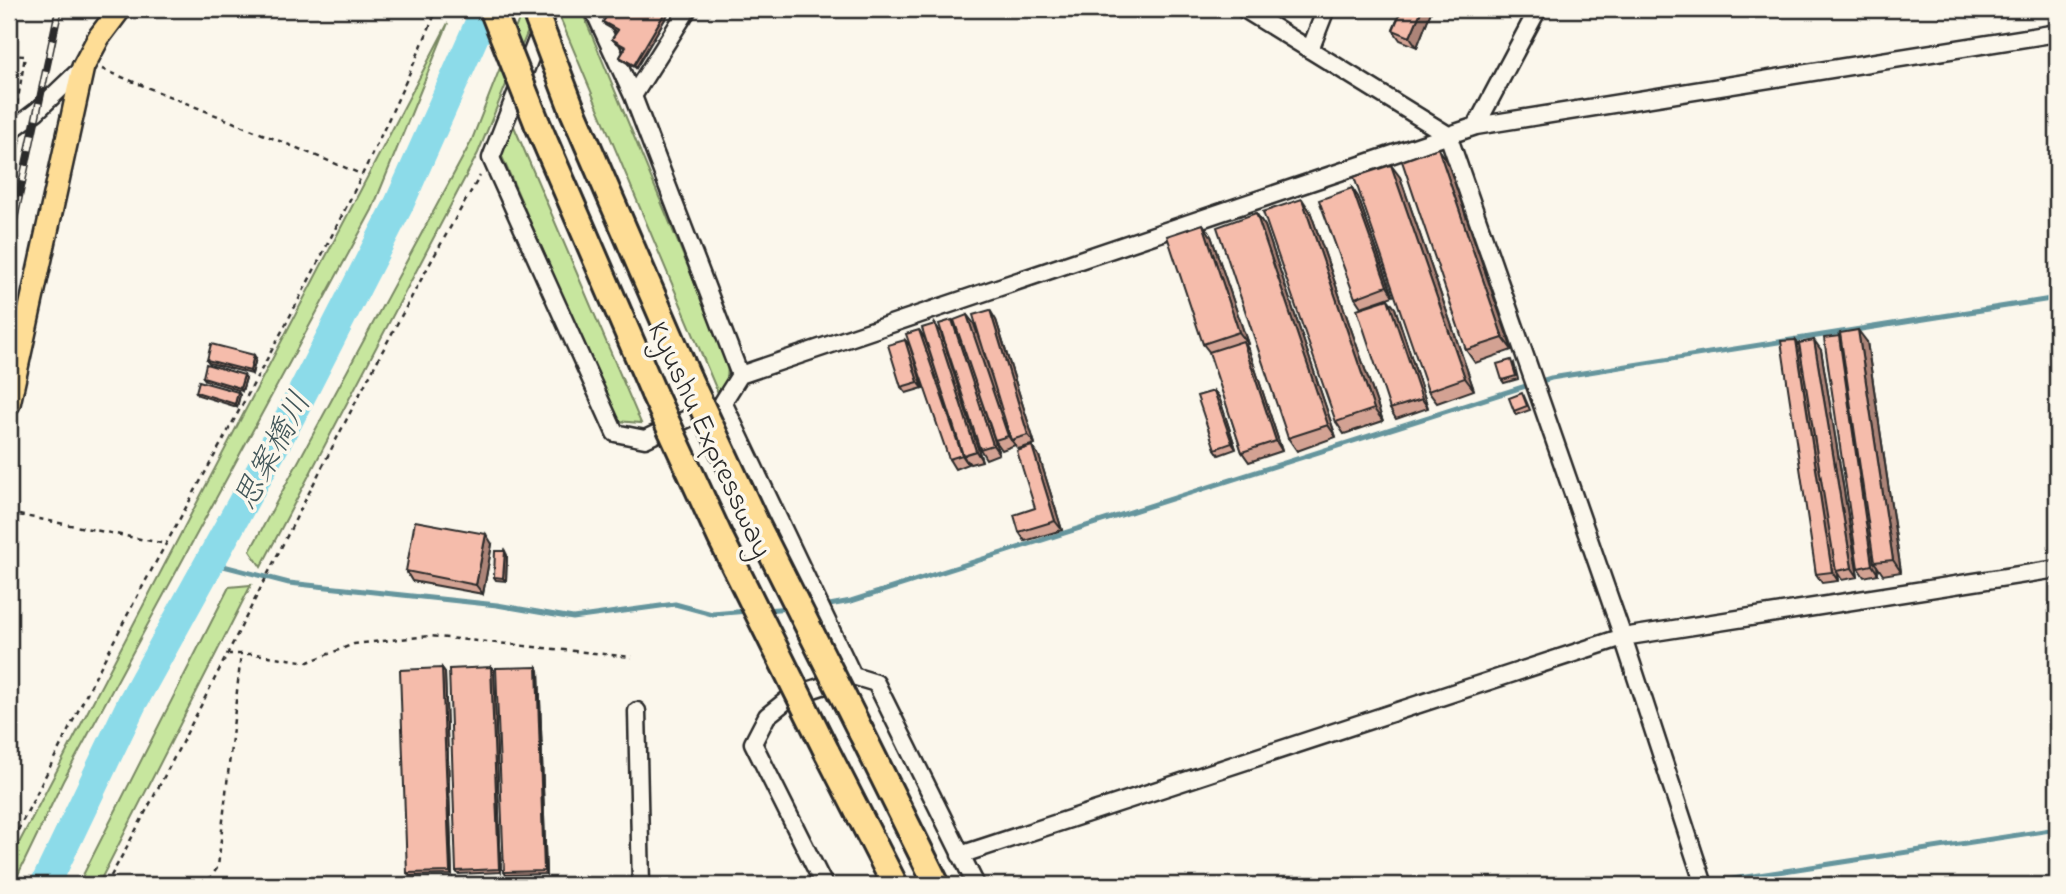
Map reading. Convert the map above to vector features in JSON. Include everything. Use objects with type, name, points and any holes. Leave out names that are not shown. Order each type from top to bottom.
[{"type":"highway","name":"Kyushu Expressway","points":[[492,9],[537,123],[654,394],[721,539],[895,885]]},
{"type":"highway","name":"Kyushu Expressway","points":[[534,9],[572,109],[689,379],[755,523],[937,885]]},
{"type":"main road","points":[[9,404],[84,64],[99,37],[120,9]]},
{"type":"street","points":[[549,9],[491,158],[615,433],[645,439],[723,402],[740,375],[1476,126],[2057,33]]},
{"type":"street","points":[[593,9],[633,96],[740,375]]},
{"type":"street","points":[[633,96],[688,9]]},
{"type":"street","points":[[1244,9],[1448,135],[1623,637],[1704,885]]},
{"type":"street","points":[[1310,50],[1326,9]]},
{"type":"street","points":[[1476,126],[1538,9]]},
{"type":"street","points":[[9,146],[13,129],[37,111],[84,64]]},
{"type":"street","points":[[723,402],[853,676]]},
{"type":"street","points":[[960,855],[1623,637],[2057,569]]},
{"type":"street","points":[[824,885],[753,743],[767,716],[792,696],[853,676],[876,683],[976,885]]},
{"type":"street","points":[[637,711],[641,885]]},
{"type":"path","points":[[9,848],[166,544],[329,243],[437,9]]},
{"type":"path","points":[[9,55],[24,56],[13,129]]},
{"type":"path","points":[[84,64],[361,174]]},
{"type":"path","points":[[106,885],[170,767],[369,373],[491,158]]},
{"type":"path","points":[[9,513],[166,544]]},
{"type":"path","points":[[227,654],[256,654],[308,662],[354,644],[429,636],[632,657]]},
{"type":"path","points":[[200,885],[208,883],[218,867],[241,654]]},
{"type":"green space","points":[[523,9],[537,9],[478,153],[261,567],[250,551],[471,142]]},
{"type":"green space","points":[[561,9],[581,9],[728,363],[727,381],[718,393],[558,13]]},
{"type":"green space","points":[[448,23],[372,210],[63,781],[13,885],[9,885],[9,862]]},
{"type":"green space","points":[[513,124],[641,423],[617,421],[500,152]]},
{"type":"green space","points":[[251,585],[98,885],[78,885],[229,587]]},
{"type":"building","points":[[611,9],[667,9],[634,65],[620,57],[626,47],[612,39],[618,30],[603,22]]},
{"type":"building","points":[[1402,9],[1422,9],[1410,37],[1393,30]]},
{"type":"building","points":[[1438,148],[1503,338],[1466,350],[1402,161]]},
{"type":"building","points":[[1391,165],[1465,378],[1428,391],[1354,177]]},
{"type":"building","points":[[1352,188],[1387,286],[1355,298],[1319,200]]},
{"type":"building","points":[[1302,199],[1374,409],[1336,422],[1263,212]]},
{"type":"building","points":[[1256,213],[1328,425],[1288,438],[1217,227]]},
{"type":"building","points":[[1203,224],[1239,332],[1203,344],[1167,236]]},
{"type":"building","points":[[1388,299],[1422,399],[1390,409],[1357,309]]},
{"type":"building","points":[[990,310],[1028,435],[1011,440],[973,315]]},
{"type":"building","points":[[967,315],[1008,436],[995,440],[954,320]]},
{"type":"building","points":[[952,320],[993,445],[980,449],[939,324]]},
{"type":"building","points":[[935,324],[976,451],[963,455],[922,328]]},
{"type":"building","points":[[919,330],[962,455],[949,459],[906,334]]},
{"type":"building","points":[[1858,330],[1893,560],[1874,562],[1840,333]]},
{"type":"building","points":[[1839,336],[1872,565],[1858,568],[1824,338]]},
{"type":"building","points":[[905,340],[918,382],[901,387],[888,345]]},
{"type":"building","points":[[1796,340],[1832,572],[1816,574],[1781,341]]},
{"type":"building","points":[[1814,340],[1852,568],[1836,571],[1799,343]]},
{"type":"building","points":[[1243,341],[1276,441],[1242,452],[1209,352]]},
{"type":"building","points":[[211,344],[254,355],[250,371],[207,360]]},
{"type":"building","points":[[1511,360],[1516,376],[1502,380],[1497,364]]},
{"type":"building","points":[[206,364],[244,375],[240,388],[203,377]]},
{"type":"building","points":[[199,381],[238,392],[235,404],[196,392]]},
{"type":"building","points":[[1214,391],[1232,443],[1215,449],[1197,396]]},
{"type":"building","points":[[1522,393],[1527,406],[1514,411],[1509,398]]},
{"type":"building","points":[[1032,446],[1055,521],[1019,532],[1014,515],[1035,508],[1017,451]]},
{"type":"building","points":[[415,521],[486,534],[476,585],[406,571]]},
{"type":"building","points":[[495,551],[505,551],[503,578],[494,577]]},
{"type":"building","points":[[491,667],[499,869],[456,871],[449,669]]},
{"type":"building","points":[[537,667],[544,871],[504,872],[496,668]]},
{"type":"building","points":[[442,668],[450,872],[407,873],[400,670]]},
{"type":"building","points":[[1831,877],[1832,885],[1818,885],[1817,879]]},
{"type":"building","points":[[1813,879],[1814,885],[1800,885],[1800,882]]},
{"type":"waterway","name":"思案橋川","points":[[45,885],[132,703],[291,415],[399,204],[486,9]]},
{"type":"waterway","points":[[824,606],[851,601],[1551,378],[2057,298]]},
{"type":"waterway","points":[[208,562],[289,583],[497,605],[573,618],[675,604],[712,614],[748,611]]},
{"type":"waterway","points":[[765,610],[790,608]]},
{"type":"waterway","points":[[1705,885],[2057,829]]},
{"type":"railway","points":[[9,244],[59,9]]}]
